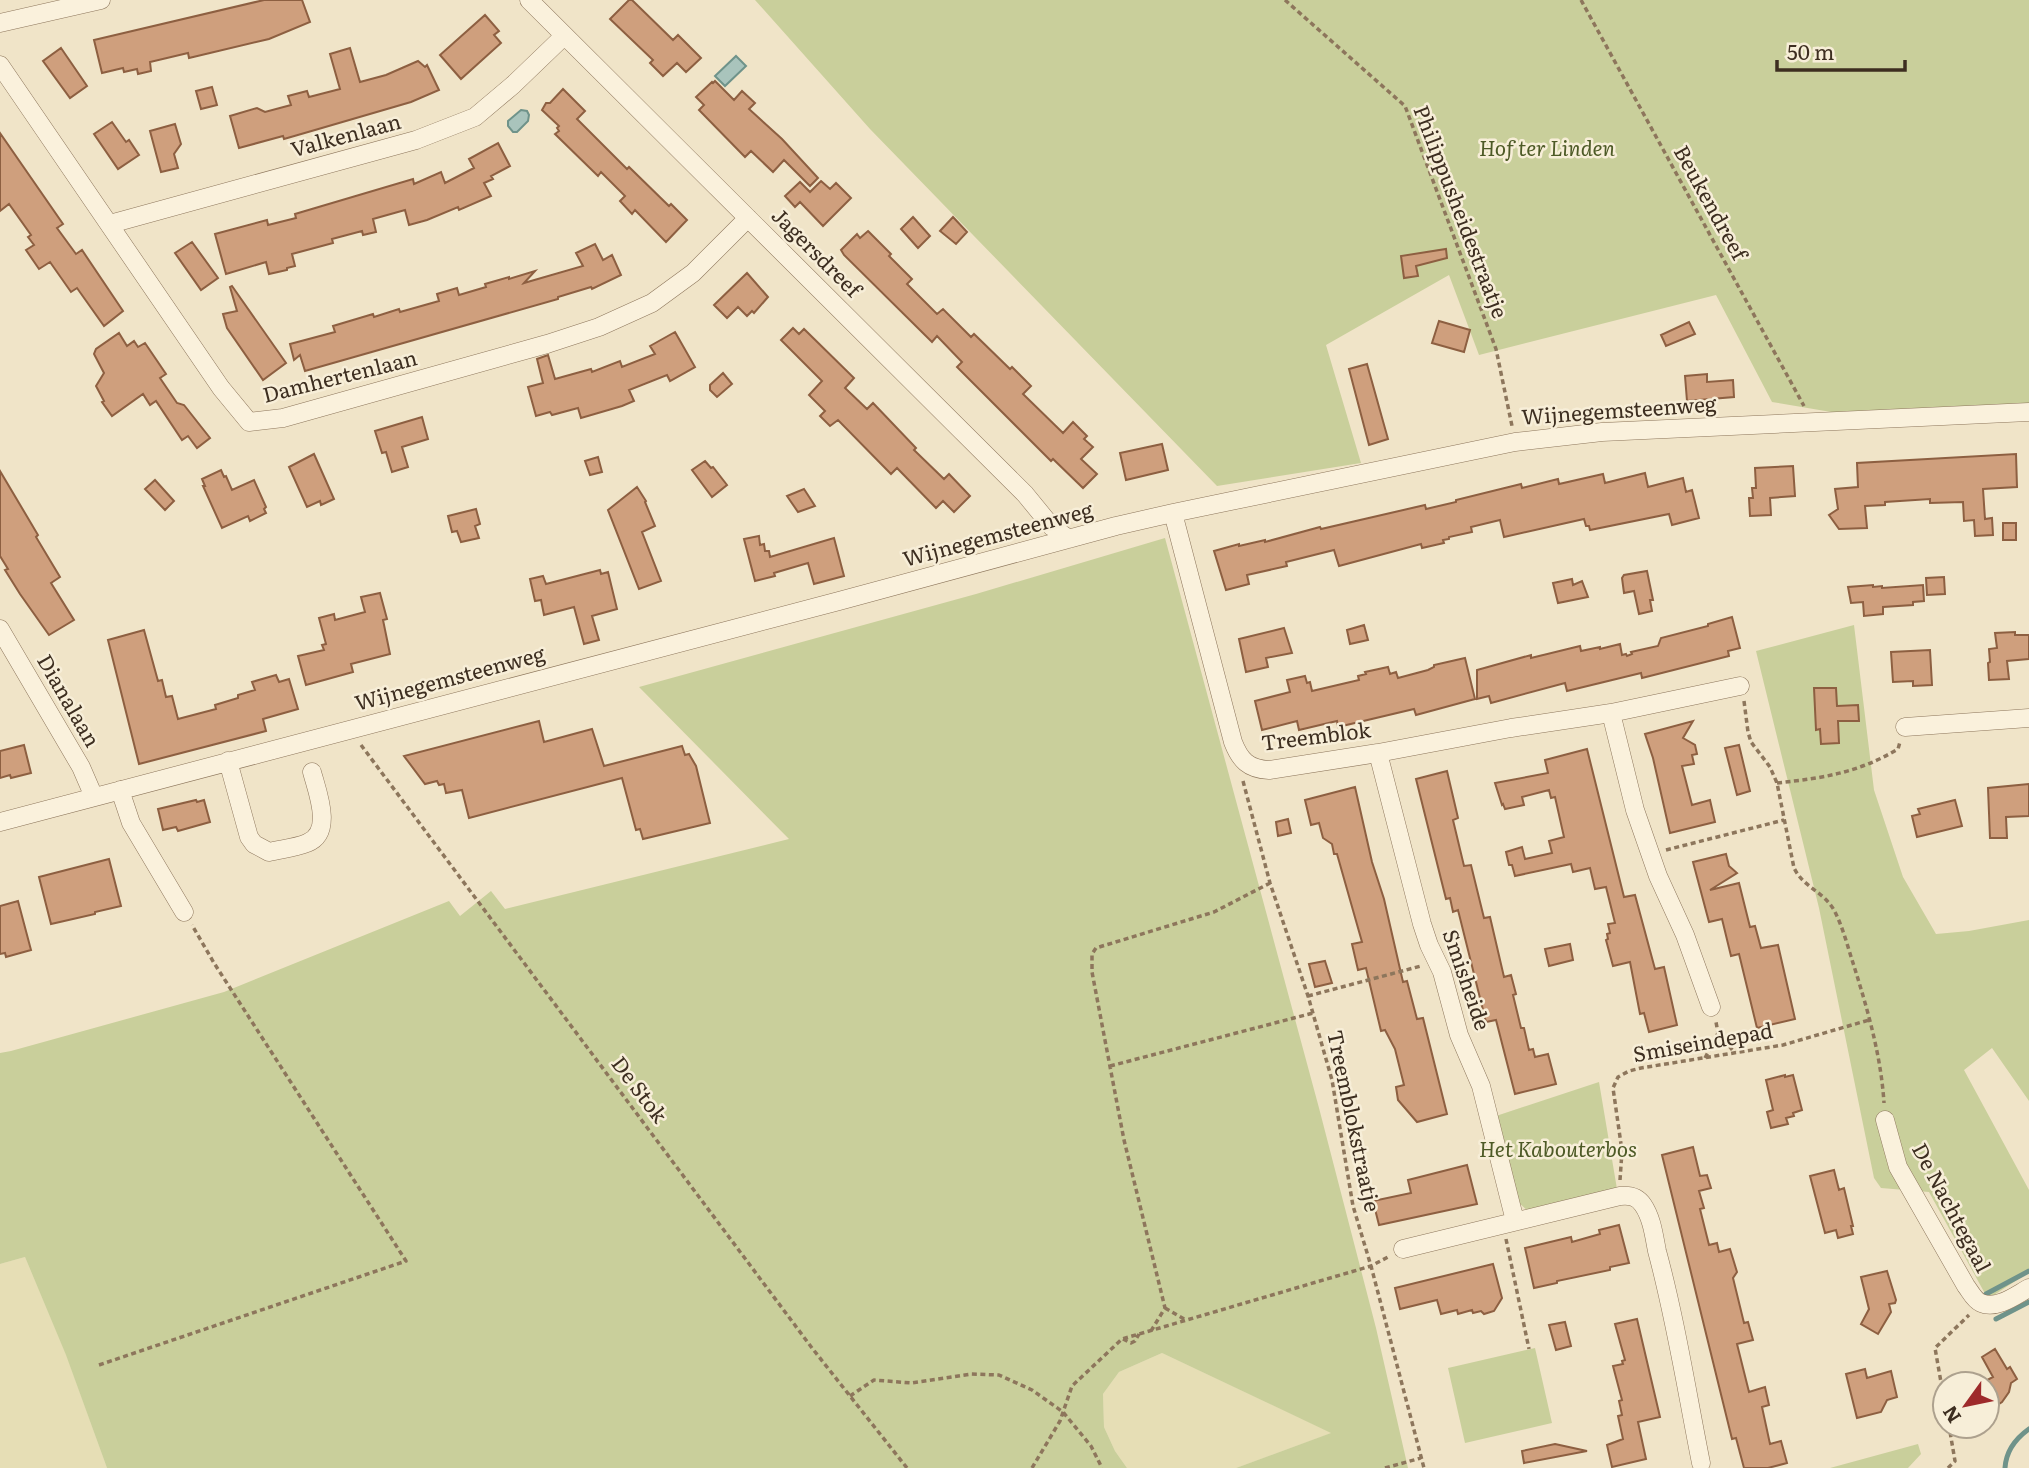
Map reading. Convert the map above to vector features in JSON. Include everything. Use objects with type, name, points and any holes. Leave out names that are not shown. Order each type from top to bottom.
[{"type":"street","points":[[0,23],[101,0]]},
{"type":"street","name":"Jagersdreef","points":[[529,0],[1025,494],[1052,527],[1069,539]]},
{"type":"street","name":"Valkenlaan","points":[[110,224],[416,140],[475,117],[564,36]]},
{"type":"street","name":"Damhertenlaan","points":[[0,65],[221,388],[249,422],[283,418],[599,327],[652,303],[693,273],[748,218]]},
{"type":"street","name":"Wijnegemsteenweg","points":[[0,822],[1069,539],[1173,513],[1515,442],[1602,432],[2029,412]]},
{"type":"street","name":"Treemblok","points":[[1173,513],[1233,742],[1242,761],[1248,766],[1269,770],[1378,753],[1511,728],[1611,713],[1740,685]]},
{"type":"street","name":"Dianalaan","points":[[0,629],[81,767],[94,796]]},
{"type":"street","points":[[1611,713],[1635,810],[1658,876],[1685,935],[1711,1007]]},
{"type":"street","points":[[1905,727],[2029,718]]},
{"type":"street","name":"Smisheide","points":[[1378,753],[1422,924],[1442,972],[1459,1035],[1481,1086],[1509,1222]]},
{"type":"street","points":[[228,761],[249,838],[269,852],[310,842],[320,830],[323,811],[312,772]]},
{"type":"street","points":[[120,790],[131,823],[184,912]]},
{"type":"street","name":"De Nachtegaal","points":[[1885,1120],[1898,1167],[1966,1286],[1981,1303],[1991,1305],[2006,1301],[2029,1287]]},
{"type":"street","points":[[1403,1249],[1620,1196],[1636,1198],[1649,1217],[1669,1294],[1701,1463]]},
{"type":"path","name":"Philippusheidestraatje","points":[[1285,0],[1405,106],[1496,349],[1515,442]]},
{"type":"path","name":"Beukendreef","points":[[1581,0],[1813,422]]},
{"type":"path","points":[[1740,685],[1751,742],[1770,767],[1777,783],[1789,847],[1800,878],[1809,887],[1820,892],[1835,912],[1870,1020],[1882,1074],[1885,1120]]},
{"type":"path","points":[[1777,783],[1838,775],[1874,763],[1898,749],[1905,727]]},
{"type":"path","name":"De Stok","points":[[349,729],[804,1337],[907,1468]]},
{"type":"path","name":"Treemblokstraatje","points":[[1243,780],[1270,883],[1308,996],[1332,1080],[1353,1206],[1424,1468]]},
{"type":"path","points":[[1650,851],[1673,849],[1784,820]]},
{"type":"path","points":[[1151,1331],[1165,1308],[1124,1140],[1092,972],[1092,954],[1096,948],[1214,912],[1270,883]]},
{"type":"path","points":[[99,1365],[406,1261],[184,912]]},
{"type":"path","points":[[1308,996],[1424,965],[1436,958]]},
{"type":"path","points":[[1711,1007],[1718,1033],[1735,1053]]},
{"type":"path","points":[[1110,1066],[1313,1013]]},
{"type":"path","name":"Smiseindepad","points":[[1620,1196],[1622,1151],[1613,1088],[1618,1077],[1641,1068],[1783,1045],[1870,1020]]},
{"type":"path","points":[[1705,1058],[1718,1033]]},
{"type":"path","points":[[1509,1222],[1529,1349]]},
{"type":"path","points":[[1032,1468],[1060,1421],[1072,1387],[1125,1338],[1371,1266]]},
{"type":"path","points":[[1939,1370],[1935,1348],[1981,1303]]},
{"type":"path","points":[[1165,1308],[1186,1320]]},
{"type":"path","points":[[849,1395],[874,1380],[912,1383],[971,1374],[999,1375],[1032,1390],[1063,1412],[1091,1446],[1102,1468]]},
{"type":"path","points":[[1948,1468],[1955,1461],[1951,1440]]},
{"type":"path","points":[[1385,1468],[1421,1458]]},
{"type":"shaded area","points":[[25,1257],[66,1354],[107,1468],[0,1468],[0,1264]]},
{"type":"shaded area","points":[[1162,1353],[1332,1433],[1236,1468],[1127,1468],[1115,1451],[1104,1427],[1103,1394],[1119,1372]]},
{"type":"green space","name":"Hof ter Linden","points":[[755,0],[2029,0],[2029,406],[1843,414],[1772,402],[1716,295],[1479,355],[1449,275],[1326,345],[1361,463],[1217,486],[870,129]]},
{"type":"green space","points":[[1165,538],[1319,1108],[1376,1328],[1408,1468],[1236,1468],[1331,1433],[1162,1353],[1119,1372],[1103,1394],[1104,1427],[1115,1451],[1127,1468],[107,1468],[66,1355],[25,1257],[0,1264],[0,1053],[224,992],[449,901],[460,916],[491,891],[505,909],[789,839],[639,687],[976,594]]},
{"type":"green space","points":[[1854,625],[1874,790],[1903,877],[1936,934],[2029,920],[2029,1101],[1992,1048],[1964,1070],[2029,1190],[2029,1272],[1988,1299],[1929,1192],[1881,1188],[1874,1178],[1819,908],[1756,651]]},
{"type":"green space","name":"Het Kabouterbos","points":[[1599,1082],[1617,1189],[1529,1212],[1518,1202],[1496,1116]]},
{"type":"green space","points":[[1535,1348],[1552,1423],[1465,1443],[1448,1368]]},
{"type":"green space","points":[[1918,1444],[1921,1454],[1908,1468],[1830,1468]]},
{"type":"water","points":[[736,56],[746,66],[725,86],[715,76]]},
{"type":"water","points":[[521,110],[527,111],[528,121],[517,132],[513,132],[508,121]]},
{"type":"building","points":[[264,0],[302,0],[310,22],[269,39],[189,58],[188,53],[150,62],[151,71],[138,74],[137,69],[124,72],[123,68],[102,73],[94,40]]},
{"type":"building","points":[[629,0],[673,40],[678,35],[701,58],[686,72],[677,63],[663,76],[650,63],[653,60],[610,19]]},
{"type":"building","points":[[485,15],[499,31],[494,35],[501,43],[461,79],[440,55]]},
{"type":"building","points":[[61,48],[87,86],[70,98],[43,61]]},
{"type":"building","points":[[350,48],[360,82],[386,75],[418,61],[425,67],[427,65],[439,90],[411,102],[284,139],[283,136],[239,148],[230,116],[257,108],[265,112],[291,105],[288,96],[307,91],[309,97],[340,89],[330,54]]},
{"type":"building","points":[[715,81],[734,100],[742,91],[755,103],[749,109],[782,139],[818,178],[810,186],[784,160],[773,172],[751,151],[745,157],[699,110],[704,105],[696,97]]},
{"type":"building","points":[[212,87],[217,105],[201,109],[196,91]]},
{"type":"building","points":[[563,89],[585,111],[577,119],[627,169],[629,167],[687,220],[666,242],[635,210],[632,214],[620,201],[625,196],[601,172],[598,176],[555,134],[559,131],[559,126],[542,110],[546,103],[550,103]]},
{"type":"building","points":[[112,122],[139,155],[118,169],[94,134]]},
{"type":"building","points":[[175,124],[181,144],[174,154],[178,168],[161,172],[150,131]]},
{"type":"building","points":[[0,133],[63,224],[57,228],[76,254],[82,250],[123,311],[104,326],[77,288],[71,292],[50,262],[39,269],[26,250],[34,245],[28,237],[31,235],[9,204],[0,211]]},
{"type":"building","points":[[498,143],[510,166],[484,183],[491,196],[459,210],[458,207],[409,225],[405,210],[373,219],[376,232],[363,235],[362,231],[332,239],[333,243],[292,254],[295,266],[287,270],[269,274],[266,262],[226,274],[215,234],[267,220],[268,225],[296,218],[295,214],[413,179],[414,184],[441,172],[445,183],[474,168],[469,159]]},
{"type":"building","points":[[821,181],[830,189],[836,183],[851,198],[823,226],[800,202],[795,207],[785,196],[800,182],[810,192]]},
{"type":"building","points":[[913,217],[930,236],[918,248],[901,229]]},
{"type":"building","points":[[953,217],[967,232],[956,244],[940,231]]},
{"type":"building","points":[[868,231],[912,279],[907,284],[937,314],[943,309],[971,337],[974,334],[1031,386],[1023,394],[1063,433],[1073,422],[1087,436],[1084,439],[1093,447],[1081,459],[1097,474],[1083,488],[1053,459],[1051,461],[957,367],[962,362],[937,336],[932,342],[844,255],[841,250],[857,234],[860,238]]},
{"type":"building","points":[[192,242],[218,278],[201,290],[175,253]]},
{"type":"building","points":[[595,244],[603,260],[612,255],[621,275],[592,289],[591,287],[558,299],[305,371],[300,355],[294,360],[290,344],[335,332],[333,326],[373,314],[374,317],[399,309],[400,312],[439,301],[437,294],[457,288],[459,295],[509,277],[535,271],[524,283],[583,266],[576,253]]},
{"type":"building","points":[[1446,249],[1447,258],[1416,266],[1418,276],[1404,278],[1401,256]]},
{"type":"building","points":[[747,273],[768,297],[754,313],[752,311],[747,316],[738,307],[727,318],[714,305]]},
{"type":"building","points":[[232,286],[286,363],[263,380],[227,328],[223,314],[237,311],[230,287]]},
{"type":"building","points":[[1439,321],[1470,330],[1464,352],[1432,343]]},
{"type":"building","points":[[1689,322],[1695,334],[1666,346],[1661,335]]},
{"type":"building","points":[[793,328],[799,334],[804,329],[854,378],[845,388],[867,409],[873,403],[916,448],[914,450],[944,479],[949,474],[970,496],[954,512],[943,501],[936,508],[897,468],[891,474],[838,420],[830,426],[820,416],[825,411],[809,395],[822,381],[781,340]]},
{"type":"building","points":[[675,332],[695,367],[670,381],[667,375],[629,390],[634,401],[622,406],[581,418],[578,408],[536,416],[528,387],[543,383],[537,359],[548,355],[555,379],[591,369],[592,372],[620,361],[622,367],[655,354],[650,346]]},
{"type":"building","points":[[119,333],[127,346],[134,341],[138,347],[145,343],[166,374],[160,378],[177,403],[184,405],[210,438],[197,448],[188,436],[182,440],[156,401],[150,405],[143,394],[112,416],[102,402],[104,401],[96,386],[104,373],[94,354],[96,349]]},
{"type":"building","points":[[1367,364],[1388,439],[1369,445],[1349,369]]},
{"type":"building","points":[[723,373],[732,384],[717,397],[710,390],[710,385]]},
{"type":"building","points":[[1707,374],[1707,382],[1733,380],[1734,397],[1687,401],[1685,376]]},
{"type":"building","points":[[422,417],[428,439],[402,447],[408,467],[392,472],[386,452],[382,453],[375,431]]},
{"type":"building","points":[[1162,444],[1168,470],[1126,480],[1120,453]]},
{"type":"building","points":[[314,454],[334,499],[307,507],[289,467]]},
{"type":"building","points":[[2016,454],[2017,487],[1983,489],[1985,519],[1992,518],[1993,535],[1975,536],[1974,520],[1964,521],[1963,502],[1930,503],[1930,499],[1865,506],[1867,528],[1839,529],[1829,515],[1838,509],[1835,489],[1858,487],[1857,463]]},
{"type":"building","points":[[598,457],[602,472],[590,475],[585,461]]},
{"type":"building","points":[[705,461],[727,485],[712,497],[692,470]]},
{"type":"building","points":[[1793,466],[1795,496],[1770,498],[1771,515],[1750,516],[1749,498],[1753,498],[1752,488],[1756,488],[1755,468]]},
{"type":"building","points":[[221,470],[232,490],[254,480],[266,513],[250,521],[248,516],[222,528],[202,479]]},
{"type":"building","points":[[0,471],[60,577],[51,583],[74,620],[49,635],[5,570],[8,569],[0,556]]},
{"type":"building","points":[[1645,473],[1648,487],[1683,478],[1686,492],[1692,490],[1699,518],[1672,525],[1669,514],[1590,530],[1584,519],[1504,537],[1500,520],[1471,527],[1472,532],[1449,537],[1443,540],[1444,543],[1422,548],[1421,544],[1339,566],[1334,550],[1286,562],[1287,566],[1247,575],[1249,584],[1226,590],[1214,551],[1425,505],[1426,509],[1521,484],[1522,488],[1558,479],[1559,484],[1603,474],[1605,483]]},
{"type":"building","points":[[155,480],[174,501],[165,510],[145,489]]},
{"type":"building","points":[[637,487],[646,501],[655,526],[642,532],[661,581],[639,589],[608,510]]},
{"type":"building","points":[[804,489],[815,506],[798,512],[787,496]]},
{"type":"building","points":[[476,509],[480,524],[475,526],[479,538],[461,542],[457,531],[452,532],[448,516]]},
{"type":"building","points":[[2003,523],[2016,523],[2016,540],[2003,540]]},
{"type":"building","points":[[759,536],[760,545],[764,544],[770,557],[834,538],[844,576],[814,584],[808,563],[755,581],[744,539]]},
{"type":"building","points":[[600,570],[601,574],[608,572],[617,609],[592,616],[599,640],[584,644],[574,607],[544,615],[541,600],[535,601],[530,579],[543,576],[546,584]]},
{"type":"building","points":[[1647,571],[1653,600],[1650,600],[1652,611],[1639,614],[1634,591],[1624,593],[1622,578],[1624,575]]},
{"type":"building","points":[[1944,577],[1945,594],[1927,595],[1926,578]]},
{"type":"building","points":[[1572,579],[1573,585],[1582,581],[1588,597],[1558,603],[1553,583]]},
{"type":"building","points":[[1873,585],[1882,588],[1923,585],[1924,601],[1913,602],[1913,605],[1883,607],[1883,614],[1864,616],[1863,602],[1851,603],[1848,587]]},
{"type":"building","points":[[380,593],[387,619],[383,620],[390,654],[351,664],[353,672],[306,685],[298,656],[324,650],[322,645],[326,644],[319,618],[334,614],[335,620],[365,612],[361,597]]},
{"type":"building","points":[[1732,617],[1740,648],[1728,651],[1729,656],[1642,678],[1641,673],[1567,691],[1565,683],[1491,703],[1489,696],[1477,699],[1477,670],[1531,655],[1531,658],[1580,646],[1581,651],[1620,644],[1622,655],[1627,656],[1632,654],[1631,652],[1658,646],[1661,638]]},
{"type":"building","points":[[1364,625],[1368,640],[1350,644],[1347,630]]},
{"type":"building","points":[[1284,628],[1292,653],[1266,658],[1268,667],[1246,672],[1239,639]]},
{"type":"building","points":[[144,630],[158,681],[162,680],[166,697],[172,696],[178,719],[216,709],[215,705],[255,690],[252,682],[276,675],[279,682],[289,679],[298,709],[263,719],[266,731],[139,764],[108,640]]},
{"type":"building","points":[[2015,632],[2015,635],[2029,635],[2029,659],[2007,661],[2009,679],[1989,680],[1989,649],[1997,648],[1995,633]]},
{"type":"building","points":[[1930,650],[1932,685],[1913,686],[1913,681],[1893,682],[1891,652]]},
{"type":"building","points":[[1465,658],[1475,699],[1416,715],[1414,709],[1338,727],[1337,721],[1299,730],[1297,721],[1262,730],[1255,701],[1290,692],[1287,680],[1305,676],[1312,691],[1359,680],[1358,676],[1366,674],[1365,672],[1388,667],[1390,674],[1396,672],[1398,678],[1428,670],[1434,665]]},
{"type":"building","points":[[1814,688],[1836,688],[1837,706],[1858,705],[1859,721],[1838,721],[1839,743],[1821,744],[1820,729],[1816,730]]},
{"type":"building","points":[[539,721],[544,742],[592,729],[604,766],[682,746],[685,755],[689,754],[696,766],[710,823],[643,839],[640,829],[636,830],[622,778],[469,818],[462,790],[446,793],[444,784],[439,785],[437,781],[425,784],[404,756]]},
{"type":"building","points":[[1693,721],[1683,738],[1695,745],[1697,754],[1692,755],[1694,764],[1682,766],[1692,805],[1710,800],[1715,822],[1670,833],[1645,734]]},
{"type":"building","points":[[24,745],[31,773],[0,778],[0,751]]},
{"type":"building","points":[[1739,745],[1750,791],[1737,795],[1725,748]]},
{"type":"building","points":[[1587,749],[1624,897],[1635,895],[1655,969],[1664,967],[1677,1025],[1649,1032],[1644,1013],[1640,1014],[1630,962],[1613,966],[1606,940],[1607,934],[1610,933],[1608,924],[1615,923],[1606,887],[1595,889],[1590,868],[1573,872],[1571,864],[1515,876],[1512,865],[1509,865],[1506,852],[1522,847],[1525,859],[1552,853],[1549,841],[1564,837],[1555,797],[1551,798],[1549,790],[1522,797],[1524,805],[1505,809],[1495,783],[1548,773],[1545,760]]},
{"type":"building","points":[[1447,771],[1458,818],[1453,820],[1464,866],[1471,865],[1484,918],[1490,917],[1504,977],[1511,975],[1516,994],[1513,995],[1529,1050],[1533,1049],[1535,1057],[1548,1054],[1556,1084],[1515,1094],[1496,1020],[1486,1022],[1458,910],[1453,912],[1450,898],[1446,899],[1416,779]]},
{"type":"building","points":[[2029,784],[2029,816],[2006,817],[2007,838],[1990,838],[1988,788]]},
{"type":"building","points":[[1355,787],[1403,982],[1407,981],[1417,1019],[1423,1018],[1447,1114],[1417,1122],[1398,1100],[1396,1087],[1404,1085],[1395,1049],[1385,1030],[1381,1031],[1366,968],[1358,970],[1352,944],[1362,942],[1337,854],[1334,854],[1332,844],[1323,838],[1319,823],[1311,825],[1305,800]]},
{"type":"building","points":[[204,800],[210,822],[178,831],[176,827],[163,830],[158,809]]},
{"type":"building","points":[[1955,800],[1962,826],[1917,837],[1912,816],[1920,814],[1918,809]]},
{"type":"building","points":[[1288,819],[1291,833],[1278,836],[1276,822]]},
{"type":"building","points":[[1726,854],[1729,866],[1737,873],[1710,890],[1739,883],[1750,927],[1755,926],[1761,948],[1778,945],[1795,1019],[1757,1028],[1739,954],[1731,956],[1722,919],[1709,922],[1693,862]]},
{"type":"building","points":[[109,859],[121,906],[51,924],[39,877]]},
{"type":"building","points":[[18,901],[31,950],[6,957],[5,953],[0,954],[0,906]]},
{"type":"building","points":[[1570,944],[1573,960],[1549,966],[1545,949]]},
{"type":"building","points":[[1325,961],[1332,983],[1315,987],[1309,964]]},
{"type":"building","points":[[1793,1075],[1802,1110],[1786,1118],[1788,1124],[1771,1128],[1767,1112],[1773,1110],[1766,1080]]},
{"type":"building","points":[[1693,1147],[1700,1176],[1707,1175],[1711,1188],[1699,1191],[1704,1208],[1700,1209],[1709,1245],[1717,1243],[1719,1252],[1730,1249],[1737,1272],[1733,1278],[1744,1323],[1748,1322],[1753,1340],[1737,1344],[1749,1392],[1765,1387],[1769,1405],[1762,1407],[1770,1444],[1781,1441],[1787,1463],[1768,1468],[1744,1468],[1736,1438],[1732,1439],[1662,1155]]},
{"type":"building","points":[[1467,1165],[1477,1204],[1379,1225],[1373,1201],[1411,1193],[1408,1180]]},
{"type":"building","points":[[1834,1170],[1839,1190],[1844,1188],[1853,1226],[1853,1234],[1838,1238],[1836,1230],[1825,1233],[1810,1176]]},
{"type":"building","points":[[1619,1225],[1629,1263],[1534,1288],[1525,1248],[1571,1237],[1572,1242],[1600,1234],[1599,1230]]},
{"type":"building","points":[[1493,1264],[1502,1298],[1494,1311],[1484,1314],[1481,1311],[1473,1313],[1472,1310],[1458,1314],[1457,1310],[1441,1314],[1437,1300],[1400,1309],[1395,1288]]},
{"type":"building","points":[[1887,1271],[1896,1300],[1895,1303],[1889,1304],[1891,1312],[1878,1334],[1861,1324],[1869,1309],[1861,1277]]},
{"type":"building","points":[[1637,1319],[1660,1417],[1638,1422],[1646,1459],[1612,1467],[1607,1445],[1623,1439],[1618,1416],[1622,1415],[1619,1401],[1622,1400],[1613,1366],[1623,1364],[1622,1361],[1625,1360],[1615,1324]]},
{"type":"building","points":[[1565,1322],[1571,1346],[1556,1350],[1549,1325]]},
{"type":"building","points":[[1995,1349],[2007,1369],[2010,1367],[2017,1379],[2011,1383],[2009,1392],[2001,1403],[2001,1370],[1989,1370],[1982,1357]]},
{"type":"building","points":[[1865,1369],[1867,1378],[1891,1371],[1897,1397],[1887,1400],[1881,1412],[1857,1418],[1846,1374]]},
{"type":"building","points":[[1555,1444],[1587,1451],[1524,1463],[1522,1451]]},
{"type":"waterway","points":[[1986,1294],[2029,1271]]},
{"type":"waterway","points":[[1996,1319],[2029,1302]]},
{"type":"waterway","points":[[2005,1468],[2012,1446],[2029,1429]]}]
